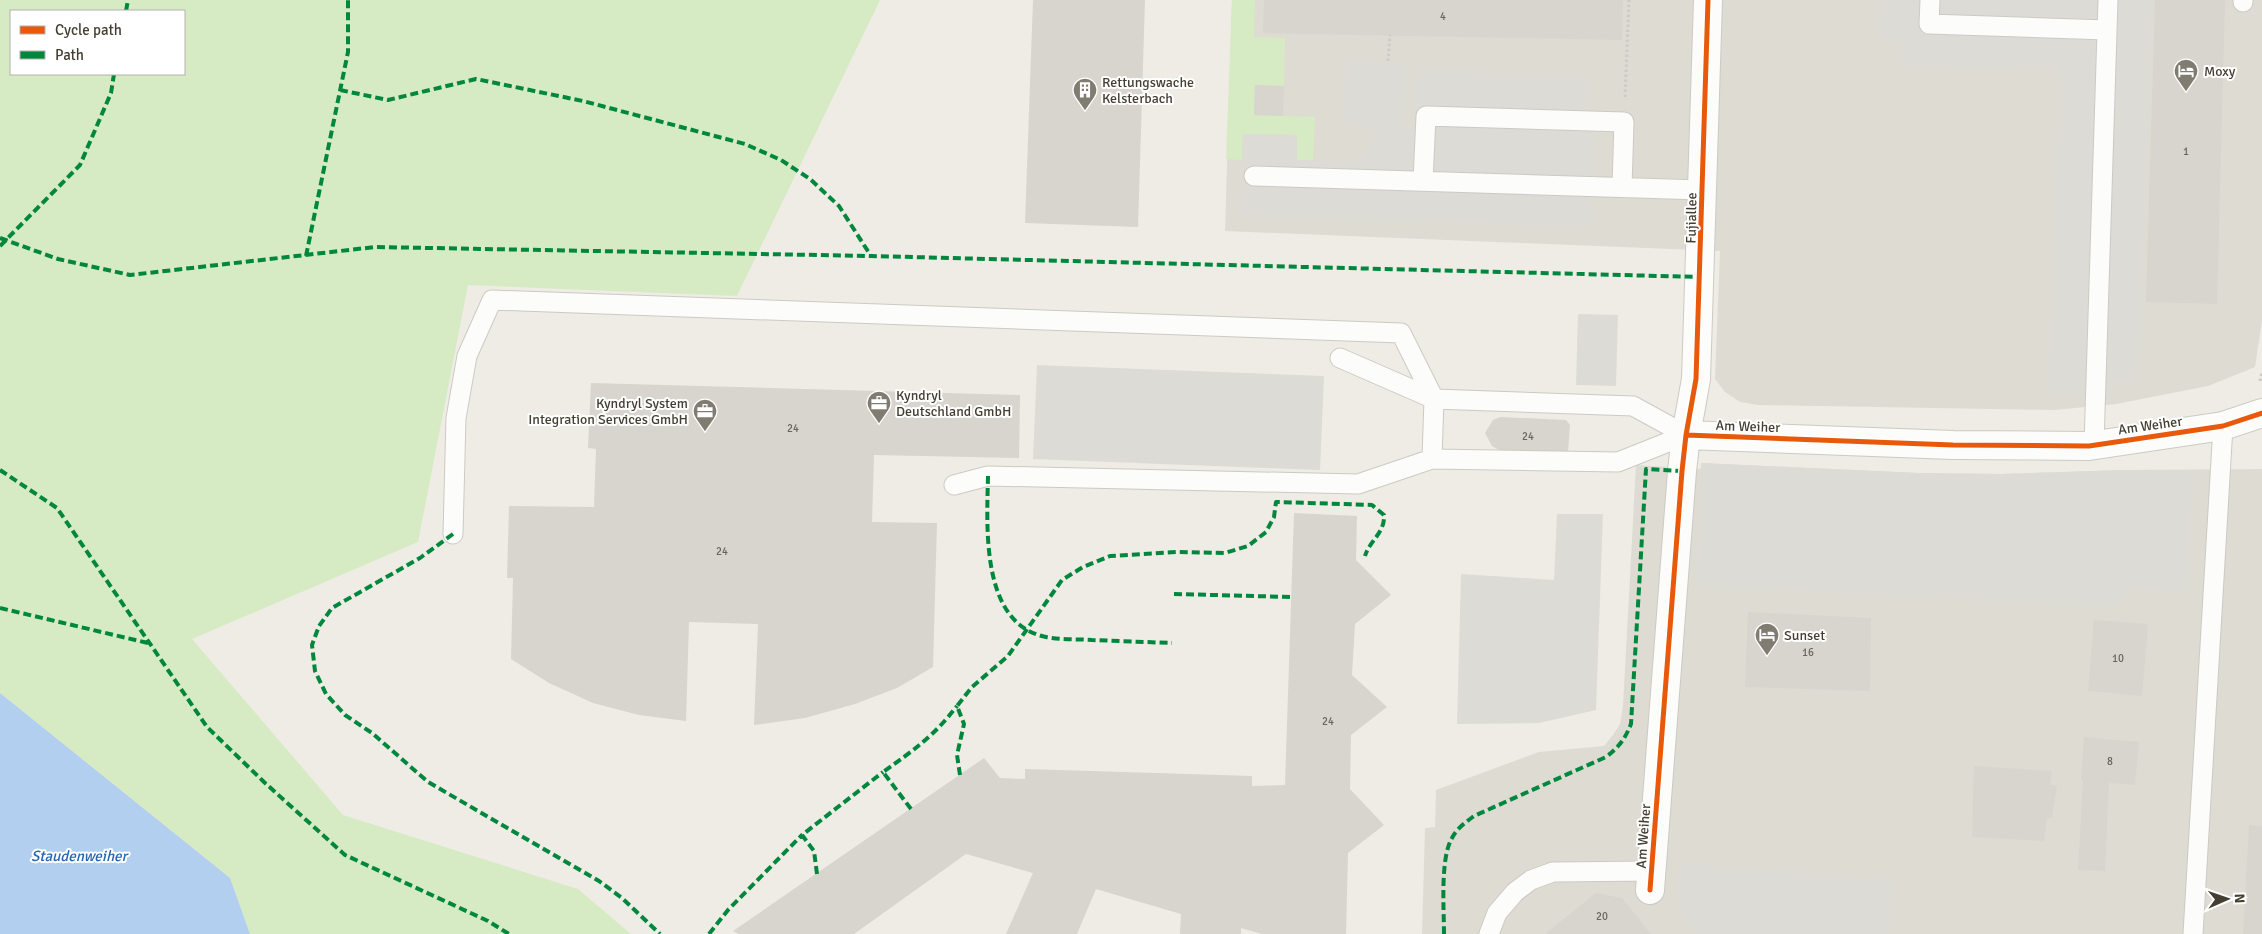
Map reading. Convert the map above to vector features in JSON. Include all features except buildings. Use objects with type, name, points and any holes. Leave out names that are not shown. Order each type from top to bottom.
[{"type":"street","name":"Fujiallee","points":[[1686,435],[1696,379],[1708,0]]},
{"type":"street","name":"Am Weiher","points":[[1651,881],[1686,435],[1953,445],[2089,446],[2223,426],[2262,413]]},
{"type":"lane","points":[[1930,0],[1929,24],[2107,30]]},
{"type":"lane","points":[[2094,444],[2108,0]]},
{"type":"lane","points":[[1424,181],[1426,116],[1624,122],[1622,187]]},
{"type":"lane","points":[[1254,176],[1702,190]]},
{"type":"lane","points":[[453,534],[456,418],[467,356],[492,300],[1401,333],[1434,399],[1432,459]]},
{"type":"lane","points":[[1340,358],[1434,399],[1633,406],[1686,435]]},
{"type":"lane","points":[[2193,934],[2223,426]]},
{"type":"lane","points":[[954,485],[988,476],[1358,484],[1432,459],[1618,462],[1686,435]]},
{"type":"lane","points":[[1489,934],[1498,913],[1515,892],[1531,880],[1553,872],[1651,881]]},
{"type":"path","points":[[1624,122],[1629,0]]},
{"type":"path","points":[[1388,61],[1390,35]]},
{"type":"shaded area","points":[[1232,0],[2262,0],[2262,320],[2255,367],[2208,386],[2116,404],[2055,410],[1758,405],[1740,402],[1725,392],[1715,379],[1720,251],[1225,231]]},
{"type":"shaded area","points":[[1881,0],[2152,0],[2138,383],[2110,382],[2110,395],[2047,393],[2059,71],[1903,65],[1904,40],[1880,39]]},
{"type":"shaded area","points":[[1345,60],[1405,61],[1402,126],[1413,128],[1415,71],[1591,76],[1588,133],[1595,133],[1593,227],[1240,215],[1243,134],[1297,135],[1297,160],[1352,162],[1362,155],[1370,138],[1371,126],[1344,126]]},
{"type":"shaded area","points":[[1578,314],[1618,315],[1616,386],[1576,385]]},
{"type":"shaded area","points":[[1037,365],[1324,376],[1320,470],[1033,459]]},
{"type":"shaded area","points":[[1701,463],[1918,473],[2001,474],[2124,470],[2262,469],[2262,934],[1422,934],[1425,828],[1435,827],[1436,790],[1539,752],[1604,746],[1620,724],[1623,706],[1636,465],[1701,469]]},
{"type":"shaded area","points":[[1701,463],[1918,473],[2001,474],[2194,470],[2187,592],[2125,590],[2123,606],[1696,586]]},
{"type":"shaded area","points":[[1557,514],[1603,514],[1596,710],[1539,723],[1457,724],[1461,574],[1554,580]]},
{"type":"shaded area","points":[[1680,863],[1893,880],[1888,934],[1695,934],[1677,907]]},
{"type":"green space","points":[[0,0],[880,0],[737,296],[468,285],[418,542],[192,639],[343,815],[578,889],[631,934],[250,934],[230,878],[0,693]]},
{"type":"green space","points":[[1232,0],[1255,0],[1254,37],[1285,38],[1284,86],[1255,85],[1254,115],[1315,117],[1313,160],[1297,160],[1297,135],[1243,134],[1242,160],[1226,159]]},
{"type":"water","name":"Staudenweiher","points":[[0,693],[230,878],[250,934],[0,934]]},
{"type":"marked path","points":[[126,10],[128,0]]},
{"type":"marked path","points":[[306,256],[348,52],[348,0]]},
{"type":"marked path","points":[[0,246],[80,165],[111,93],[114,75]]},
{"type":"marked path","points":[[340,90],[388,100],[476,79],[583,101],[745,144],[781,160],[810,179],[839,206],[871,256]]},
{"type":"marked path","points":[[0,238],[58,259],[130,275],[375,247],[871,256],[1700,277]]},
{"type":"marked path","points":[[1444,934],[1444,871],[1448,847],[1459,828],[1474,816],[1606,757],[1618,746],[1626,734],[1631,724],[1646,469],[1682,471]]},
{"type":"marked path","points":[[0,470],[57,508],[207,727],[264,782],[345,855],[488,921],[509,934]]},
{"type":"marked path","points":[[988,476],[987,520],[992,570],[998,594],[1009,613],[1025,628],[1046,637],[1057,639],[1172,643]]},
{"type":"marked path","points":[[960,775],[957,755],[964,724],[957,706],[972,687],[1008,656],[1062,580],[1083,567],[1110,556],[1176,552],[1225,553],[1248,546],[1266,532],[1274,517],[1276,502],[1372,505],[1384,515],[1384,521],[1380,532],[1370,545],[1365,556]]},
{"type":"marked path","points":[[453,534],[420,558],[332,608],[319,626],[312,645],[315,671],[326,694],[345,715],[372,733],[428,782],[599,881],[622,898],[660,934]]},
{"type":"marked path","points":[[1174,594],[1292,597]]},
{"type":"marked path","points":[[0,608],[148,643]]},
{"type":"marked path","points":[[911,809],[883,772],[923,742],[957,706]]},
{"type":"marked path","points":[[817,874],[814,851],[802,835],[883,772]]},
{"type":"marked path","points":[[709,934],[728,910],[802,835]]},
{"type":"cycle path","points":[[1650,890],[1682,471],[1696,379],[1708,0]]},
{"type":"cycle path","points":[[1686,435],[1953,445],[2089,446],[2223,426],[2262,413]]},
{"type":"place","name":"Moxy","points":[[2186,92]]},
{"type":"place","name":"Rettungswache Kelsterbach","points":[[1085,111]]},
{"type":"place","name":"Kyndryl Deutschland GmbH","points":[[879,424]]},
{"type":"place","name":"Kyndryl System Integration Services GmbH","points":[[705,432]]},
{"type":"place","name":"Sunset","points":[[1767,656]]}]
